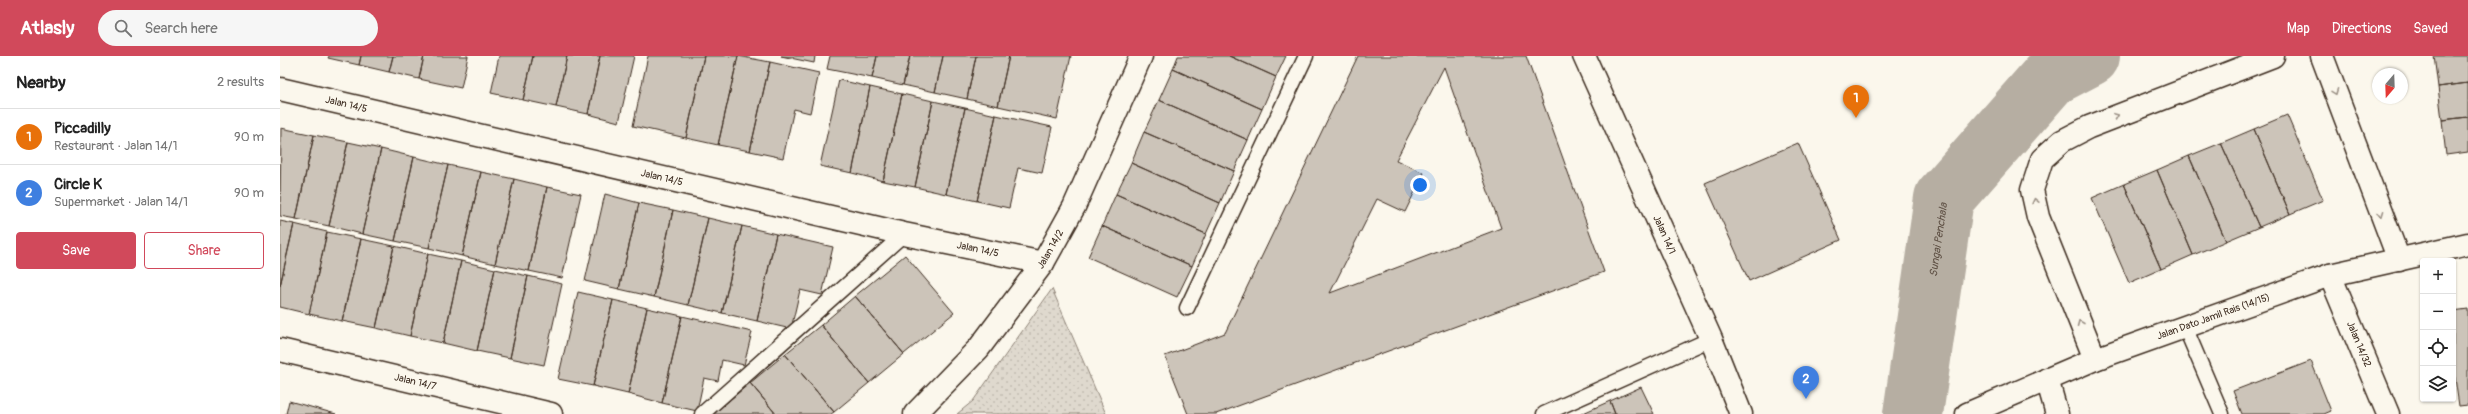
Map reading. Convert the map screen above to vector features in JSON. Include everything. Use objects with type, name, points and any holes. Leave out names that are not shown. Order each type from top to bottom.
[{"type":"street","name":"Jalan 14/2","points":[[915,414],[979,348],[1043,264],[1074,207],[1141,56]]},
{"type":"street","name":"Jalan 14/1","points":[[1584,56],[1711,339],[1741,414]]},
{"type":"street","points":[[2095,359],[2038,217],[2032,190],[2042,159],[2062,141],[2089,127],[2273,56]]},
{"type":"street","points":[[2322,56],[2399,260]]},
{"type":"street","name":"Jalan 14/5","points":[[280,89],[904,234],[1043,264]]},
{"type":"street","name":"Jalan Dato Jamil Rais (14/15)","points":[[1975,411],[2095,359],[2330,275],[2468,244]]},
{"type":"street","name":"Jalan 14/32","points":[[2330,275],[2388,414]]},
{"type":"street","name":"Jalan 14/7","points":[[280,350],[551,414]]},
{"type":"street","points":[[2047,379],[2057,414]]},
{"type":"lane","points":[[1186,308],[1306,56]]},
{"type":"lane","points":[[702,414],[904,234]]},
{"type":"lane","points":[[2185,327],[2222,414]]},
{"type":"lane","points":[[1544,414],[1711,339]]},
{"type":"shaded area","points":[[1052,289],[1106,414],[957,414],[973,401]]},
{"type":"building","points":[[329,56],[361,56],[359,65],[328,58]]},
{"type":"building","points":[[361,56],[393,56],[389,72],[359,65]]},
{"type":"building","points":[[393,56],[424,56],[419,79],[389,72]]},
{"type":"building","points":[[424,56],[468,56],[461,88],[419,79]]},
{"type":"building","points":[[499,56],[533,56],[523,100],[491,93]]},
{"type":"building","points":[[533,56],[567,56],[556,107],[523,100]]},
{"type":"building","points":[[567,56],[600,56],[588,114],[556,107]]},
{"type":"building","points":[[600,56],[634,56],[619,122],[588,114]]},
{"type":"building","points":[[648,56],[704,56],[686,138],[633,126]]},
{"type":"building","points":[[704,56],[738,56],[718,145],[686,138]]},
{"type":"building","points":[[738,56],[770,62],[750,151],[718,145]]},
{"type":"building","points":[[781,56],[815,56],[814,63]]},
{"type":"building","points":[[830,56],[877,56],[872,78],[827,69]]},
{"type":"building","points":[[877,56],[910,56],[903,85],[872,78]]},
{"type":"building","points":[[910,56],[943,56],[935,92],[903,85]]},
{"type":"building","points":[[943,56],[976,56],[967,99],[935,92]]},
{"type":"building","points":[[976,56],[1009,56],[998,106],[967,99]]},
{"type":"building","points":[[1009,56],[1071,56],[1057,119],[998,106]]},
{"type":"building","points":[[1178,56],[1229,56],[1276,77],[1262,109],[1173,69]]},
{"type":"building","points":[[1229,56],[1286,56],[1276,77]]},
{"type":"building","points":[[1358,56],[1526,56],[1604,272],[1216,414],[1188,414],[1165,356],[1225,333]],"holes":[[[1444,67],[1501,228],[1330,293],[1377,199],[1405,212],[1424,173],[1396,160]]]},
{"type":"building","points":[[2434,56],[2468,56],[2468,83],[2438,87]]},
{"type":"building","points":[[770,62],[819,73],[810,113],[794,109],[783,158],[750,151]]},
{"type":"building","points":[[1173,69],[1262,109],[1248,140],[1159,100]]},
{"type":"building","points":[[839,80],[870,87],[852,173],[820,166]]},
{"type":"building","points":[[2468,83],[2468,117],[2442,120],[2438,87]]},
{"type":"building","points":[[870,87],[902,94],[883,181],[852,173]]},
{"type":"building","points":[[902,94],[933,101],[915,187],[883,181]]},
{"type":"building","points":[[1159,100],[1248,140],[1234,171],[1144,132]]},
{"type":"building","points":[[933,101],[965,108],[946,194],[915,187]]},
{"type":"building","points":[[965,108],[996,115],[977,201],[946,194]]},
{"type":"building","points":[[996,115],[1052,127],[1042,173],[1018,168],[1009,208],[977,201]]},
{"type":"building","points":[[2287,115],[2323,200],[2290,214],[2254,129]]},
{"type":"building","points":[[2468,117],[2468,152],[2446,155],[2442,120]]},
{"type":"building","points":[[281,128],[314,135],[296,219],[280,216]]},
{"type":"building","points":[[2254,129],[2290,214],[2259,227],[2221,143]]},
{"type":"building","points":[[1144,132],[1234,171],[1220,203],[1131,163]]},
{"type":"building","points":[[314,135],[348,142],[329,226],[296,219]]},
{"type":"building","points":[[348,142],[381,149],[362,234],[329,226]]},
{"type":"building","points":[[1798,143],[1841,240],[1749,281],[1705,183]]},
{"type":"building","points":[[2221,143],[2259,227],[2226,241],[2189,156]]},
{"type":"building","points":[[381,149],[414,157],[395,241],[362,234]]},
{"type":"building","points":[[2189,156],[2226,241],[2193,255],[2157,170]]},
{"type":"building","points":[[414,157],[448,165],[429,248],[395,241]]},
{"type":"building","points":[[1131,163],[1220,203],[1206,234],[1116,194]]},
{"type":"building","points":[[448,165],[481,172],[462,256],[429,248]]},
{"type":"building","points":[[2157,170],[2193,255],[2161,269],[2124,184]]},
{"type":"building","points":[[481,172],[514,179],[495,264],[462,256]]},
{"type":"building","points":[[514,179],[547,187],[529,271],[495,264]]},
{"type":"building","points":[[2124,184],[2161,269],[2129,283],[2092,198]]},
{"type":"building","points":[[547,187],[581,194],[562,278],[529,271]]},
{"type":"building","points":[[605,194],[639,203],[619,289],[585,281]]},
{"type":"building","points":[[1116,194],[1206,234],[1192,266],[1102,226]]},
{"type":"building","points":[[639,203],[673,210],[654,297],[619,289]]},
{"type":"building","points":[[673,210],[708,218],[688,305],[654,297]]},
{"type":"building","points":[[708,218],[742,226],[722,313],[688,305]]},
{"type":"building","points":[[280,221],[294,224],[280,286]]},
{"type":"building","points":[[294,224],[327,232],[309,314],[280,307],[280,286]]},
{"type":"building","points":[[742,226],[776,234],[757,321],[722,313]]},
{"type":"building","points":[[1102,226],[1192,266],[1177,297],[1088,257]]},
{"type":"building","points":[[327,232],[361,239],[342,321],[309,314]]},
{"type":"building","points":[[776,234],[833,247],[822,295],[800,290],[791,329],[757,321]]},
{"type":"building","points":[[361,239],[394,246],[376,328],[342,321]]},
{"type":"building","points":[[394,246],[428,254],[410,336],[376,328]]},
{"type":"building","points":[[428,254],[461,261],[443,343],[410,336]]},
{"type":"building","points":[[905,255],[954,313],[904,354],[855,296]]},
{"type":"building","points":[[461,261],[495,269],[477,351],[443,343]]},
{"type":"building","points":[[495,269],[528,276],[510,358],[477,351]]},
{"type":"building","points":[[528,276],[562,284],[544,365],[510,358]]},
{"type":"building","points":[[578,292],[613,300],[593,386],[558,379]]},
{"type":"building","points":[[855,296],[904,354],[869,383],[821,325]]},
{"type":"building","points":[[613,300],[647,308],[628,394],[593,386]]},
{"type":"building","points":[[647,308],[682,316],[662,403],[628,394]]},
{"type":"building","points":[[2468,309],[2468,405],[2459,406],[2456,385],[2456,311]]},
{"type":"building","points":[[682,316],[752,332],[744,365],[722,360],[718,381],[704,378],[697,411],[662,403]]},
{"type":"building","points":[[821,325],[869,383],[834,412],[785,354]]},
{"type":"building","points":[[785,354],[834,412],[831,414],[776,414],[750,383]]},
{"type":"building","points":[[2311,361],[2331,411],[2324,414],[2242,414],[2233,391]]},
{"type":"building","points":[[750,383],[776,414],[713,414]]},
{"type":"building","points":[[1641,387],[1654,414],[1615,414],[1610,401]]},
{"type":"building","points":[[289,401],[336,414],[286,414]]},
{"type":"building","points":[[1610,401],[1615,414],[1581,414]]},
{"type":"waterway","name":"Sungai Penchala","points":[[1913,414],[1944,198],[2050,77],[2090,56]]},
{"type":"place","name":"Piccadilly","points":[[1856,118]]},
{"type":"place","name":"Circle K","points":[[1806,399]]}]
